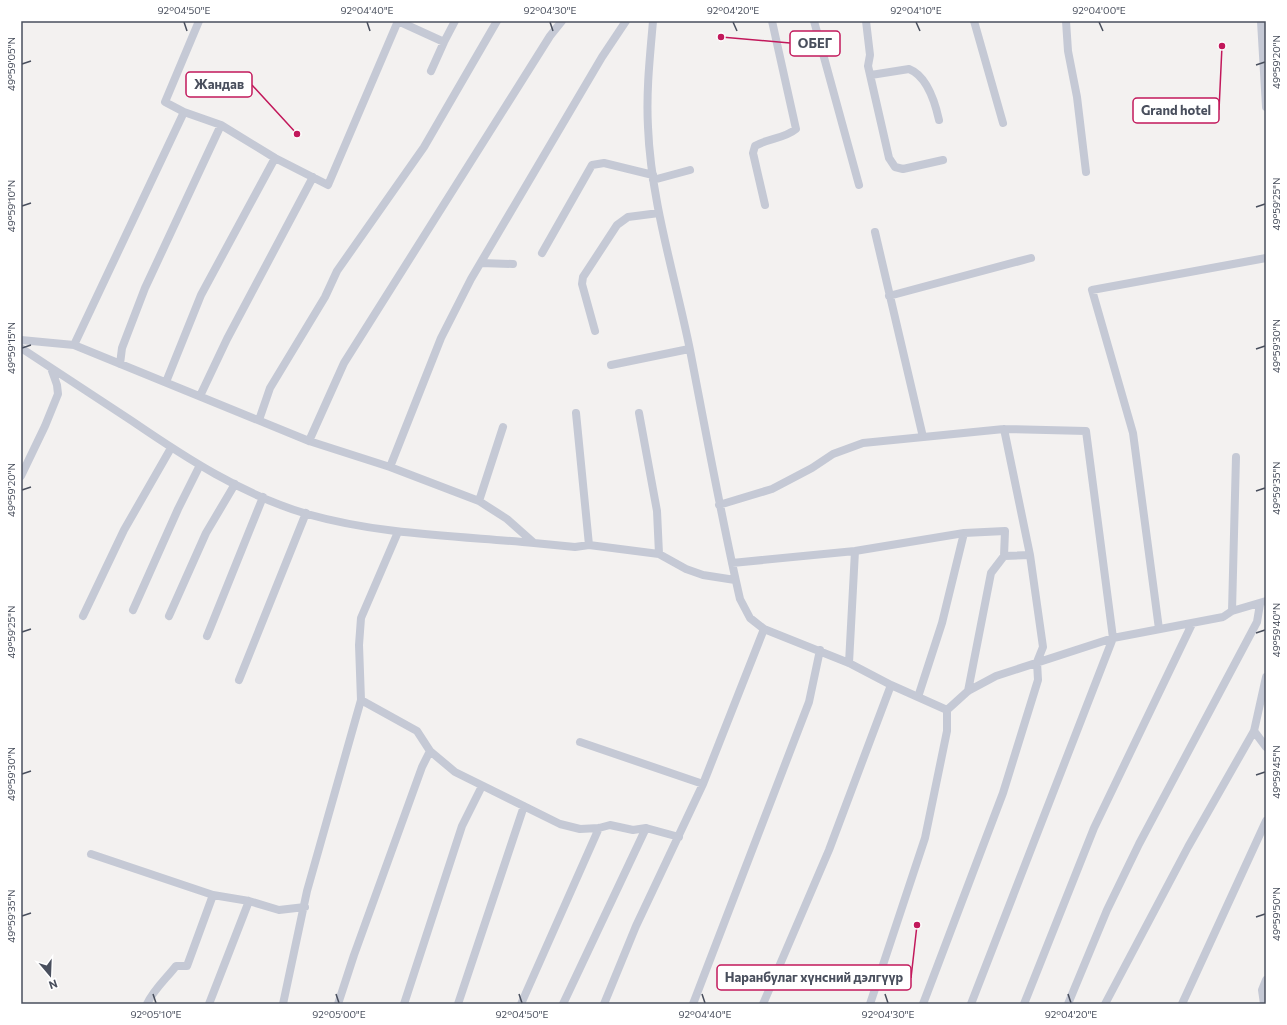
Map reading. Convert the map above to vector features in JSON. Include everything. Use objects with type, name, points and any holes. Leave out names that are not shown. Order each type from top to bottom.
[{"type":"street","points":[[199,21],[165,102],[184,112],[221,125],[275,158],[328,185],[398,21],[444,42]]},
{"type":"street","points":[[431,71],[455,21]]},
{"type":"street","points":[[259,420],[270,388],[326,297],[338,271],[424,147],[497,21]]},
{"type":"street","points":[[309,441],[348,356],[550,36],[562,21]]},
{"type":"street","points":[[390,467],[442,338],[481,264],[602,57],[626,21]]},
{"type":"street","points":[[653,21],[647,92],[648,128],[653,177],[659,213],[689,349],[719,505],[735,580],[745,610],[750,618],[764,629],[850,663],[891,685],[947,710]]},
{"type":"street","points":[[765,205],[753,153],[755,146],[763,141],[790,134],[796,129],[772,21]]},
{"type":"street","points":[[814,21],[859,185]]},
{"type":"street","points":[[866,21],[870,55],[868,66],[889,158],[895,167],[903,169],[943,160]]},
{"type":"street","points":[[974,21],[1003,123]]},
{"type":"street","points":[[1066,21],[1068,51],[1077,97],[1086,172]]},
{"type":"street","points":[[1261,21],[1266,107]]},
{"type":"street","points":[[871,75],[909,69],[914,71],[926,86],[934,102],[939,120]]},
{"type":"street","points":[[74,345],[184,112]]},
{"type":"street","points":[[120,364],[122,348],[144,288],[221,125]]},
{"type":"street","points":[[166,382],[201,295],[275,158]]},
{"type":"street","points":[[542,253],[592,164],[604,163],[653,177],[690,170]]},
{"type":"street","points":[[200,396],[227,339],[313,177]]},
{"type":"street","points":[[596,331],[582,284],[583,277],[617,225],[628,216],[659,213]]},
{"type":"street","points":[[875,232],[889,296],[910,376],[923,437]]},
{"type":"street","points":[[889,296],[1031,258]]},
{"type":"street","points":[[1159,629],[1133,433],[1092,290],[1266,258]]},
{"type":"street","points":[[481,264],[513,264]]},
{"type":"street","points":[[21,340],[74,345],[309,441],[390,467],[479,501],[508,519],[534,543]]},
{"type":"street","points":[[21,348],[171,448],[200,465],[263,497],[306,513],[346,524],[398,532],[575,547],[589,545],[659,554],[686,569],[703,575],[735,580]]},
{"type":"street","points":[[611,365],[689,349]]},
{"type":"street","points":[[21,476],[45,426],[58,394],[57,385],[51,368]]},
{"type":"street","points":[[576,412],[589,545]]},
{"type":"street","points":[[639,413],[657,511],[659,554]]},
{"type":"street","points":[[479,501],[502,427]]},
{"type":"street","points":[[719,505],[772,489],[812,468],[833,454],[863,444],[1004,429],[1086,431],[1113,638],[970,1004]]},
{"type":"street","points":[[923,1004],[1003,793],[1038,680],[1037,662],[1043,647],[1030,554],[1004,429]]},
{"type":"street","points":[[83,616],[124,530],[171,448]]},
{"type":"street","points":[[1232,611],[1236,457]]},
{"type":"street","points":[[132,610],[178,508],[200,465]]},
{"type":"street","points":[[169,616],[206,533],[235,484]]},
{"type":"street","points":[[207,636],[263,497]]},
{"type":"street","points":[[239,680],[306,513]]},
{"type":"street","points":[[732,563],[855,551],[964,533],[1006,531],[1004,556],[991,573],[968,691]]},
{"type":"street","points":[[283,1004],[307,891],[361,700],[359,645],[361,618],[398,532]]},
{"type":"street","points":[[918,697],[942,623],[964,533]]},
{"type":"street","points":[[850,663],[855,551]]},
{"type":"street","points":[[1004,556],[1030,554]]},
{"type":"street","points":[[870,1004],[925,838],[947,731],[947,710],[968,691],[996,676],[1037,662],[1113,638],[1223,617],[1232,611],[1263,603]]},
{"type":"street","points":[[1068,1004],[1113,896],[1142,837],[1257,622],[1263,603]]},
{"type":"street","points":[[1024,1004],[1094,828],[1192,624]]},
{"type":"street","points":[[604,1004],[636,926],[704,784],[764,629]]},
{"type":"street","points":[[693,1004],[809,702],[820,650]]},
{"type":"street","points":[[1105,1004],[1188,847],[1254,731],[1266,677]]},
{"type":"street","points":[[763,1004],[829,850],[891,685]]},
{"type":"street","points":[[361,700],[417,731],[430,750],[455,772],[560,824],[580,828],[599,828],[610,825],[633,830],[646,828],[679,837]]},
{"type":"street","points":[[1254,731],[1266,747]]},
{"type":"street","points":[[580,742],[704,784]]},
{"type":"street","points":[[338,1004],[354,955],[422,767],[430,750]]},
{"type":"street","points":[[404,1004],[462,826],[482,786]]},
{"type":"street","points":[[458,1004],[524,806]]},
{"type":"street","points":[[1182,1004],[1266,821]]},
{"type":"street","points":[[521,1004],[599,828]]},
{"type":"street","points":[[563,1004],[646,828]]},
{"type":"street","points":[[91,854],[213,895],[249,901],[279,910],[304,907]]},
{"type":"street","points":[[147,1004],[153,990],[163,984],[176,966],[187,966],[213,895]]},
{"type":"street","points":[[208,1004],[249,901]]},
{"type":"street","points":[[1264,1004],[1262,990],[1266,980]]},
{"type":"place","name":"ОБЕГ","points":[[721,37]]},
{"type":"place","name":"Grand hotel","points":[[1222,46]]},
{"type":"place","name":"Жандав","points":[[297,134]]},
{"type":"place","name":"Наранбулаг хүнсний дэлгүүр","points":[[917,925]]}]
